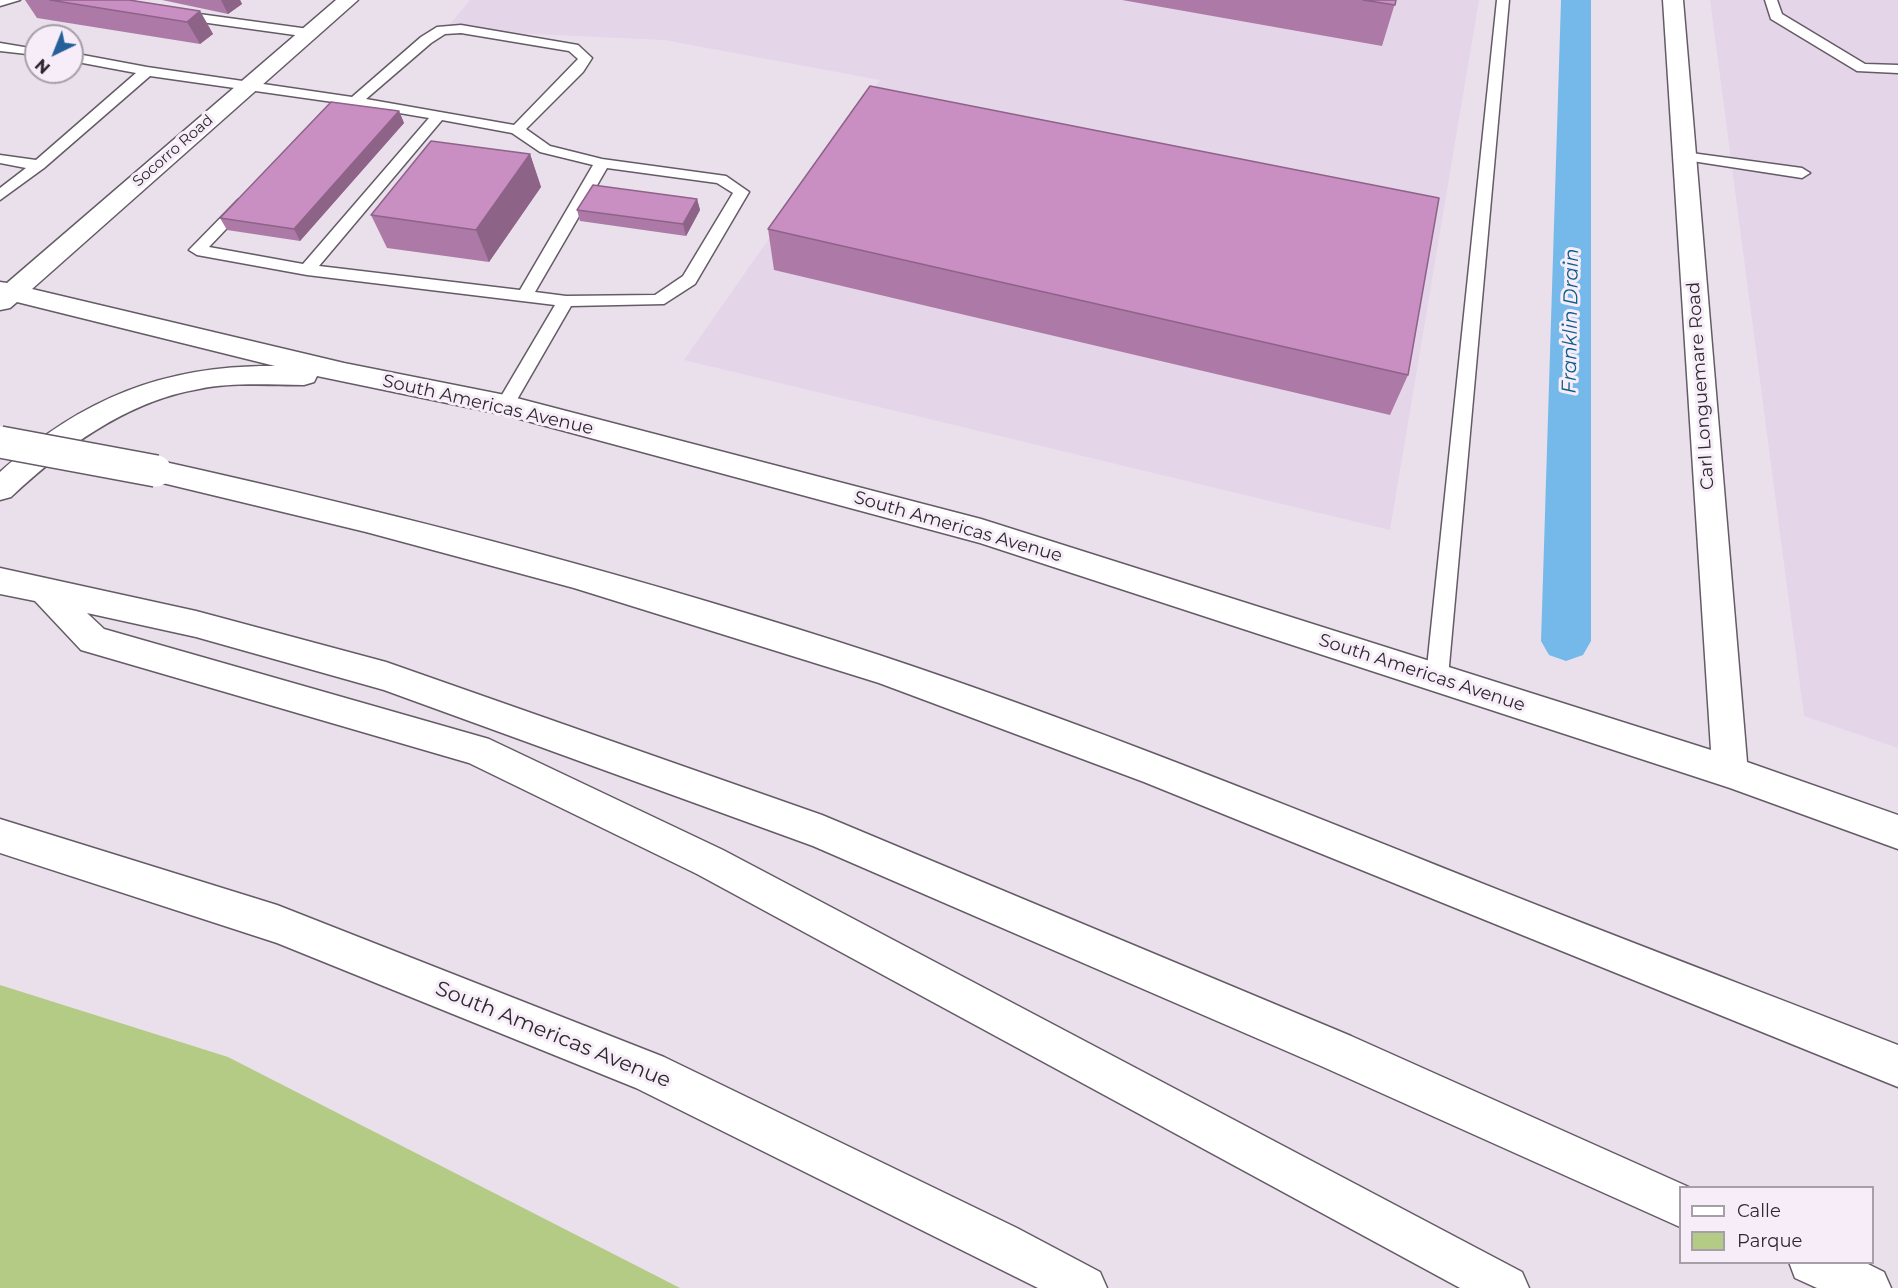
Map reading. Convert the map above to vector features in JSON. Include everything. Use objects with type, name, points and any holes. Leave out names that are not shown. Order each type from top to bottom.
[{"type":"main road","name":"Socorro Road","points":[[4,295],[348,0]]},
{"type":"main road","name":"Carl Longuemare Road","points":[[1673,0],[1730,772]]},
{"type":"main road","name":"South Americas Avenue","points":[[4,295],[344,373],[505,405],[981,531],[1730,772],[1898,832]]},
{"type":"main road","points":[[0,489],[17,472],[81,428],[108,411],[151,392],[198,379],[344,373]]},
{"type":"main road","points":[[0,442],[156,471],[292,501],[418,534],[804,644],[983,706],[1192,784],[1650,969],[1898,1066]]},
{"type":"main road","points":[[0,581],[196,624],[386,676],[811,828],[1336,1051],[1679,1205]]},
{"type":"main road","points":[[43,589],[93,640],[477,750],[710,862],[1506,1288]]},
{"type":"main road","name":"South Americas Avenue","points":[[0,836],[277,924],[650,1072],[1002,1244],[1084,1288]]},
{"type":"main road","points":[[1650,969],[1898,1045]]},
{"type":"main road","points":[[1812,1264],[1868,1288]]},
{"type":"lane","points":[[0,2],[14,0]]},
{"type":"lane","points":[[1437,677],[1503,0]]},
{"type":"lane","points":[[1771,0],[1776,16],[1862,68],[1898,69]]},
{"type":"lane","points":[[167,13],[309,33]]},
{"type":"lane","points":[[310,133],[426,40],[442,30],[460,29],[573,48],[585,58],[578,69],[518,130]]},
{"type":"lane","points":[[0,47],[24,51]]},
{"type":"lane","points":[[84,59],[147,71],[349,100],[518,130],[545,149],[602,163],[721,179],[741,192],[689,280],[658,300],[566,301],[307,270],[197,250],[254,191]]},
{"type":"lane","points":[[0,195],[39,165],[147,71]]},
{"type":"lane","points":[[307,270],[439,115]]},
{"type":"lane","points":[[1684,156],[1802,173]]},
{"type":"lane","points":[[0,159],[39,165]]},
{"type":"lane","points":[[524,297],[602,163]]},
{"type":"lane","points":[[505,405],[566,301]]},
{"type":"shaded area","points":[[470,0],[1479,0],[1390,530],[684,360],[880,80],[664,40],[445,30]]},
{"type":"shaded area","points":[[1710,0],[1898,0],[1898,748],[1804,716]]},
{"type":"green space","points":[[0,985],[228,1057],[680,1288],[0,1288]]},
{"type":"building","points":[[50,0],[129,0],[200,11],[187,22]]},
{"type":"building","points":[[1363,0],[1396,0],[1395,5]]},
{"type":"building","points":[[870,86],[1439,198],[1408,375],[768,229]]},
{"type":"building","points":[[331,102],[399,111],[294,229],[220,218]]},
{"type":"building","points":[[431,141],[530,154],[476,230],[371,215]]},
{"type":"building","points":[[593,185],[697,199],[683,224],[577,210]]},
{"type":"waterway","name":"Franklin Drain","points":[[1566,641],[1576,0]]}]
